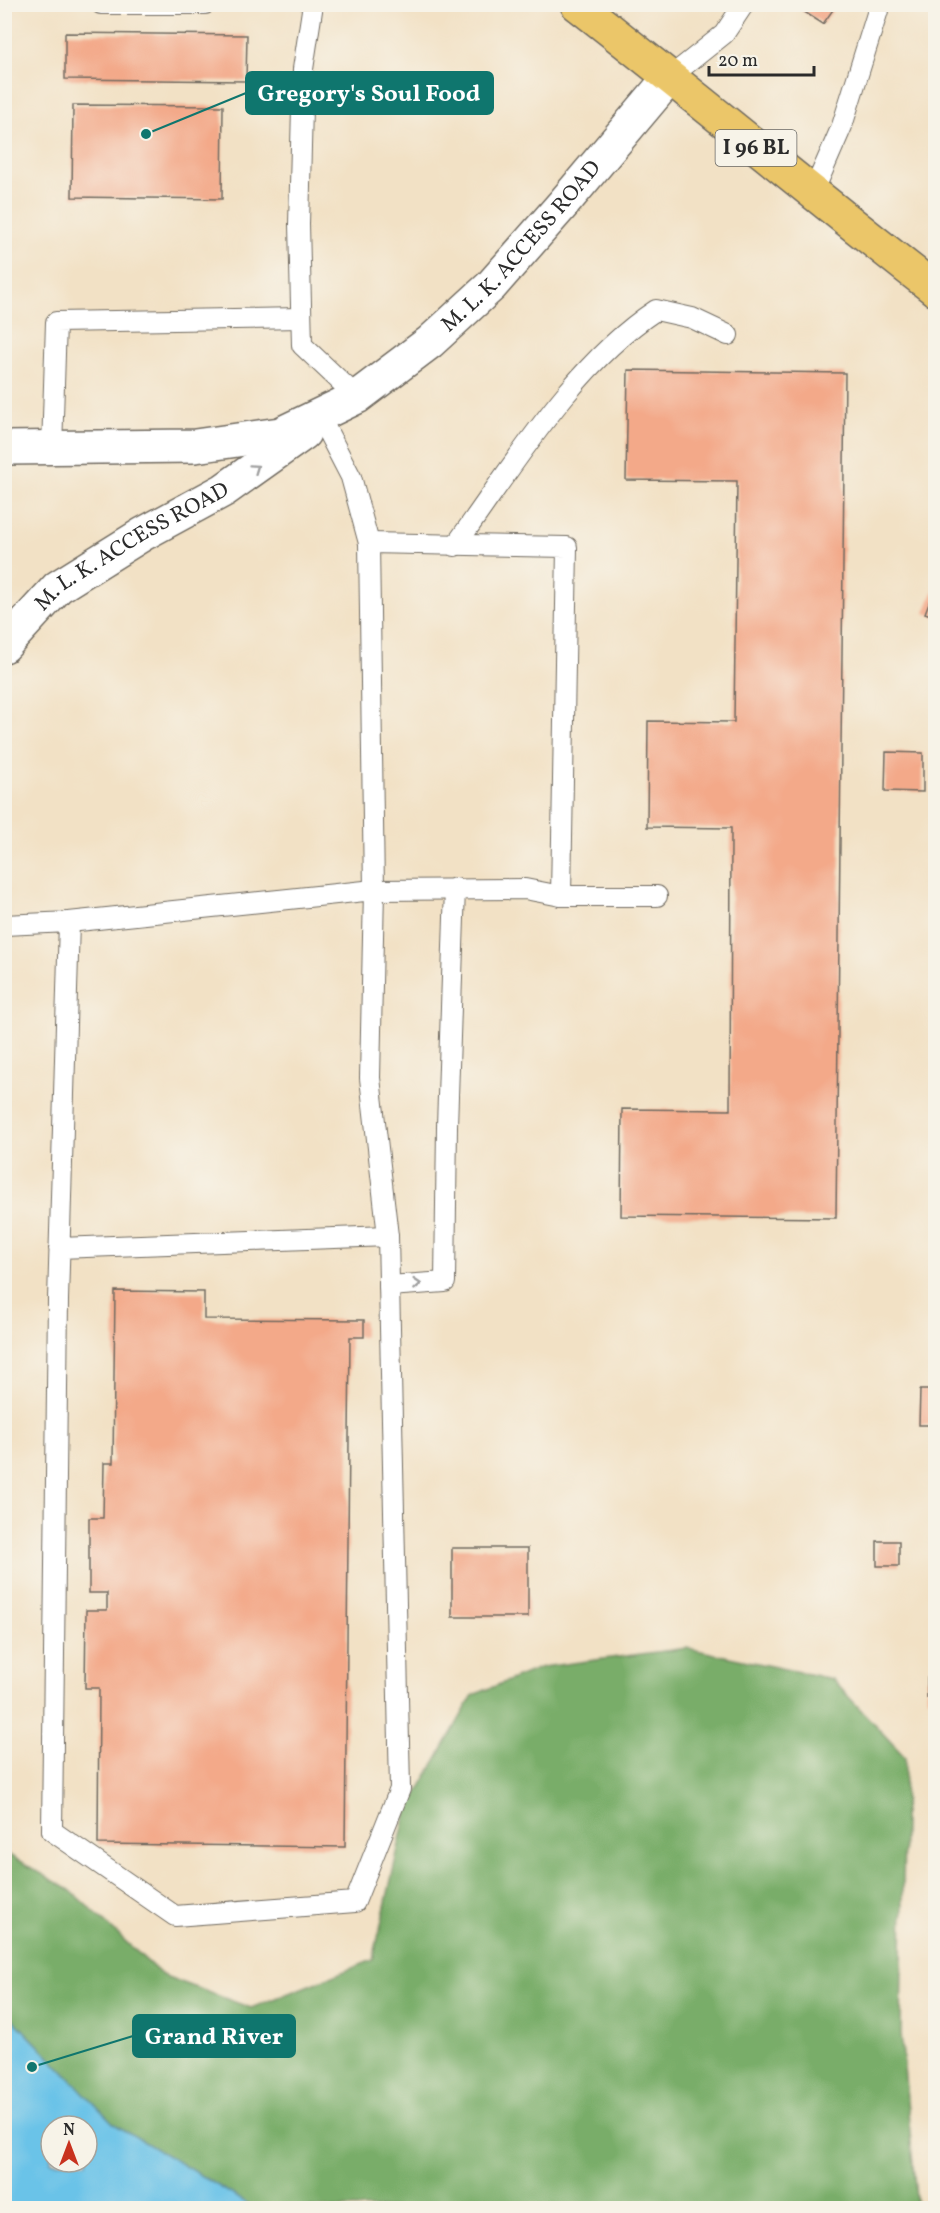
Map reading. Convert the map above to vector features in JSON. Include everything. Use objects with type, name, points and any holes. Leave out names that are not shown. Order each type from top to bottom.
[{"type":"main road","name":"I 96 BL","points":[[577,4],[670,76],[812,195],[936,290]]},
{"type":"street","name":"M. L. K. ACCESS ROAD","points":[[4,646],[58,586],[143,534],[224,490],[357,397],[430,342],[491,286],[670,76]]},
{"type":"street","name":"M. L. K. ACCESS ROAD","points":[[4,448],[195,446],[280,434],[357,397]]},
{"type":"lane","points":[[101,4],[205,4]]},
{"type":"lane","points":[[313,4],[303,69],[299,224],[302,345],[357,397]]},
{"type":"lane","points":[[670,76],[724,34],[744,4]]},
{"type":"lane","points":[[812,195],[842,126],[880,4]]},
{"type":"lane","points":[[455,546],[566,392],[635,324],[656,310],[692,318],[728,335]]},
{"type":"lane","points":[[52,449],[56,322],[301,318]]},
{"type":"lane","points":[[69,922],[59,1248],[52,1831],[175,1916],[355,1902],[400,1789],[388,1236],[370,1078],[374,890],[369,543],[351,477],[321,421]]},
{"type":"lane","points":[[369,543],[567,547],[561,896]]},
{"type":"lane","points":[[389,1286],[445,1282],[447,1126],[455,888]]},
{"type":"lane","points":[[4,925],[69,922],[374,890],[525,889],[561,896],[657,896]]},
{"type":"lane","points":[[59,1248],[388,1236]]},
{"type":"green space","points":[[687,1648],[832,1679],[905,1757],[901,2034],[917,2208],[255,2208],[114,2124],[5,2011],[4,1852],[70,1890],[162,1975],[251,2008],[373,1960],[406,1813],[473,1695],[542,1667]]},
{"type":"water","points":[[5,2011],[114,2124],[255,2208],[5,2208]]},
{"type":"building","points":[[792,4],[837,4],[823,24]]},
{"type":"building","points":[[65,33],[247,35],[246,81],[65,79]]},
{"type":"building","points":[[73,105],[223,106],[222,199],[72,197]]},
{"type":"building","points":[[628,370],[845,373],[836,1218],[621,1216],[622,1109],[730,1110],[731,828],[647,827],[648,721],[734,722],[737,481],[626,480]]},
{"type":"building","points":[[936,587],[936,617],[925,613]]},
{"type":"building","points":[[886,752],[923,753],[923,792],[885,791]]},
{"type":"building","points":[[115,1291],[204,1292],[204,1319],[364,1320],[364,1337],[350,1337],[345,1847],[98,1844],[99,1688],[85,1688],[86,1610],[107,1610],[107,1593],[89,1593],[89,1518],[103,1518],[104,1463],[113,1463]]},
{"type":"building","points":[[920,1390],[936,1390],[936,1425],[919,1425]]},
{"type":"building","points":[[877,1541],[899,1541],[899,1566],[877,1566]]},
{"type":"building","points":[[452,1548],[528,1548],[528,1617],[452,1617]]},
{"type":"building","points":[[927,1678],[936,1678],[936,1699],[927,1698]]},
{"type":"place","name":"Gregory's Soul Food","points":[[146,134]]},
{"type":"place","name":"Grand River","points":[[32,2067]]}]
